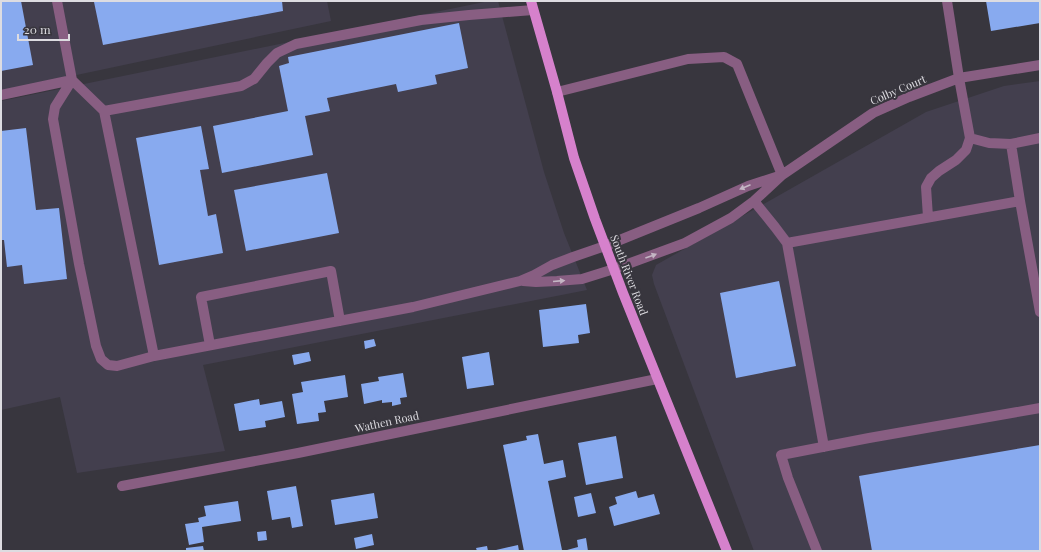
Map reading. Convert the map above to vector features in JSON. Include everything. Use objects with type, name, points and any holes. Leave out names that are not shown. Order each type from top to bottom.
[{"type":"main road","name":"South River Road","points":[[532,5],[574,158],[605,246],[657,379],[728,551]]},
{"type":"street","points":[[57,1],[72,80],[104,111],[154,356]]},
{"type":"street","points":[[928,217],[926,186],[939,170],[956,160],[966,150],[970,138],[947,1]]},
{"type":"street","points":[[104,111],[241,86],[254,79],[276,53],[296,44],[421,20],[469,15],[532,5]]},
{"type":"street","points":[[557,92],[688,59],[724,57],[737,64],[782,175]]},
{"type":"street","name":"Colby Court","points":[[520,281],[536,282],[582,279],[685,243],[731,218],[754,201],[782,175],[873,113],[909,97],[959,78],[1040,65]]},
{"type":"street","points":[[1,95],[72,80]]},
{"type":"street","points":[[72,80],[55,107],[53,119],[79,264],[96,346],[100,359],[108,365],[117,366],[154,356],[413,307],[520,281]]},
{"type":"street","points":[[970,138],[989,143],[1011,144],[1040,138]]},
{"type":"street","points":[[1011,144],[1040,312]]},
{"type":"street","name":"Colby Court","points":[[520,281],[552,265],[605,246],[699,208],[748,186],[782,175]]},
{"type":"street","points":[[754,201],[787,243],[824,446]]},
{"type":"street","points":[[787,243],[1020,201]]},
{"type":"street","points":[[210,345],[200,297],[331,271],[340,321]]},
{"type":"street","name":"Wathen Road","points":[[122,486],[298,453],[657,379]]},
{"type":"street","points":[[817,551],[788,478],[781,455],[1040,408]]},
{"type":"shaded area","points":[[1,1],[327,1],[331,21],[1,91]]},
{"type":"shaded area","points":[[489,1],[498,1],[544,172],[564,233],[587,290],[203,365],[225,451],[77,473],[60,397],[1,410],[1,101]]},
{"type":"shaded area","points":[[1040,81],[1040,551],[754,551],[654,284],[652,275],[656,265],[926,112],[1004,86]]},
{"type":"building","points":[[1,1],[21,1],[33,65],[1,71]]},
{"type":"building","points":[[282,1],[283,11],[103,45],[94,2]]},
{"type":"building","points":[[986,1],[1040,1],[1040,23],[991,31]]},
{"type":"building","points":[[459,23],[468,68],[435,75],[437,84],[398,92],[396,84],[327,98],[330,111],[305,116],[313,155],[222,173],[213,126],[288,111],[279,66],[289,63],[288,57]]},
{"type":"building","points":[[201,126],[209,169],[200,170],[208,216],[216,214],[223,253],[159,265],[136,138]]},
{"type":"building","points":[[26,128],[36,210],[59,208],[67,279],[24,284],[22,265],[7,267],[4,240],[1,240],[1,131]]},
{"type":"building","points":[[327,173],[339,233],[246,251],[234,190]]},
{"type":"building","points":[[779,281],[796,366],[736,378],[720,293]]},
{"type":"building","points":[[586,304],[590,333],[578,335],[579,343],[543,347],[539,310]]},
{"type":"building","points":[[374,339],[376,346],[365,349],[364,341]]},
{"type":"building","points":[[309,352],[311,361],[294,365],[292,355]]},
{"type":"building","points":[[489,352],[494,385],[467,389],[462,357]]},
{"type":"building","points":[[403,373],[407,397],[400,398],[401,404],[392,406],[392,402],[382,403],[382,400],[364,404],[361,384],[379,381],[378,377]]},
{"type":"building","points":[[345,375],[348,397],[324,401],[326,412],[318,413],[319,421],[297,424],[292,394],[303,392],[301,382]]},
{"type":"building","points":[[259,399],[260,405],[282,401],[285,417],[265,421],[266,427],[239,431],[234,404]]},
{"type":"building","points":[[538,434],[544,464],[563,460],[566,477],[548,481],[562,550],[557,551],[524,551],[503,445],[527,440],[526,436]]},
{"type":"building","points":[[616,436],[623,478],[586,485],[578,443]]},
{"type":"building","points":[[1040,445],[1040,551],[872,551],[859,476]]},
{"type":"building","points":[[296,486],[303,526],[292,528],[290,517],[272,520],[267,491]]},
{"type":"building","points":[[636,491],[638,498],[654,494],[660,514],[614,526],[609,507],[617,504],[615,497]]},
{"type":"building","points":[[374,493],[378,518],[335,525],[331,500]]},
{"type":"building","points":[[591,493],[596,513],[578,517],[574,497]]},
{"type":"building","points":[[238,501],[241,521],[202,527],[204,542],[189,545],[185,524],[199,522],[198,518],[206,516],[204,506]]},
{"type":"building","points":[[266,531],[267,540],[258,541],[257,532]]},
{"type":"building","points":[[372,534],[374,545],[356,549],[354,538]]},
{"type":"building","points":[[586,538],[588,551],[567,550],[578,547],[577,540]]},
{"type":"building","points":[[518,545],[519,551],[496,551],[496,550]]},
{"type":"building","points":[[203,546],[204,551],[186,551],[186,548]]},
{"type":"building","points":[[487,546],[488,551],[477,551],[476,548]]}]
